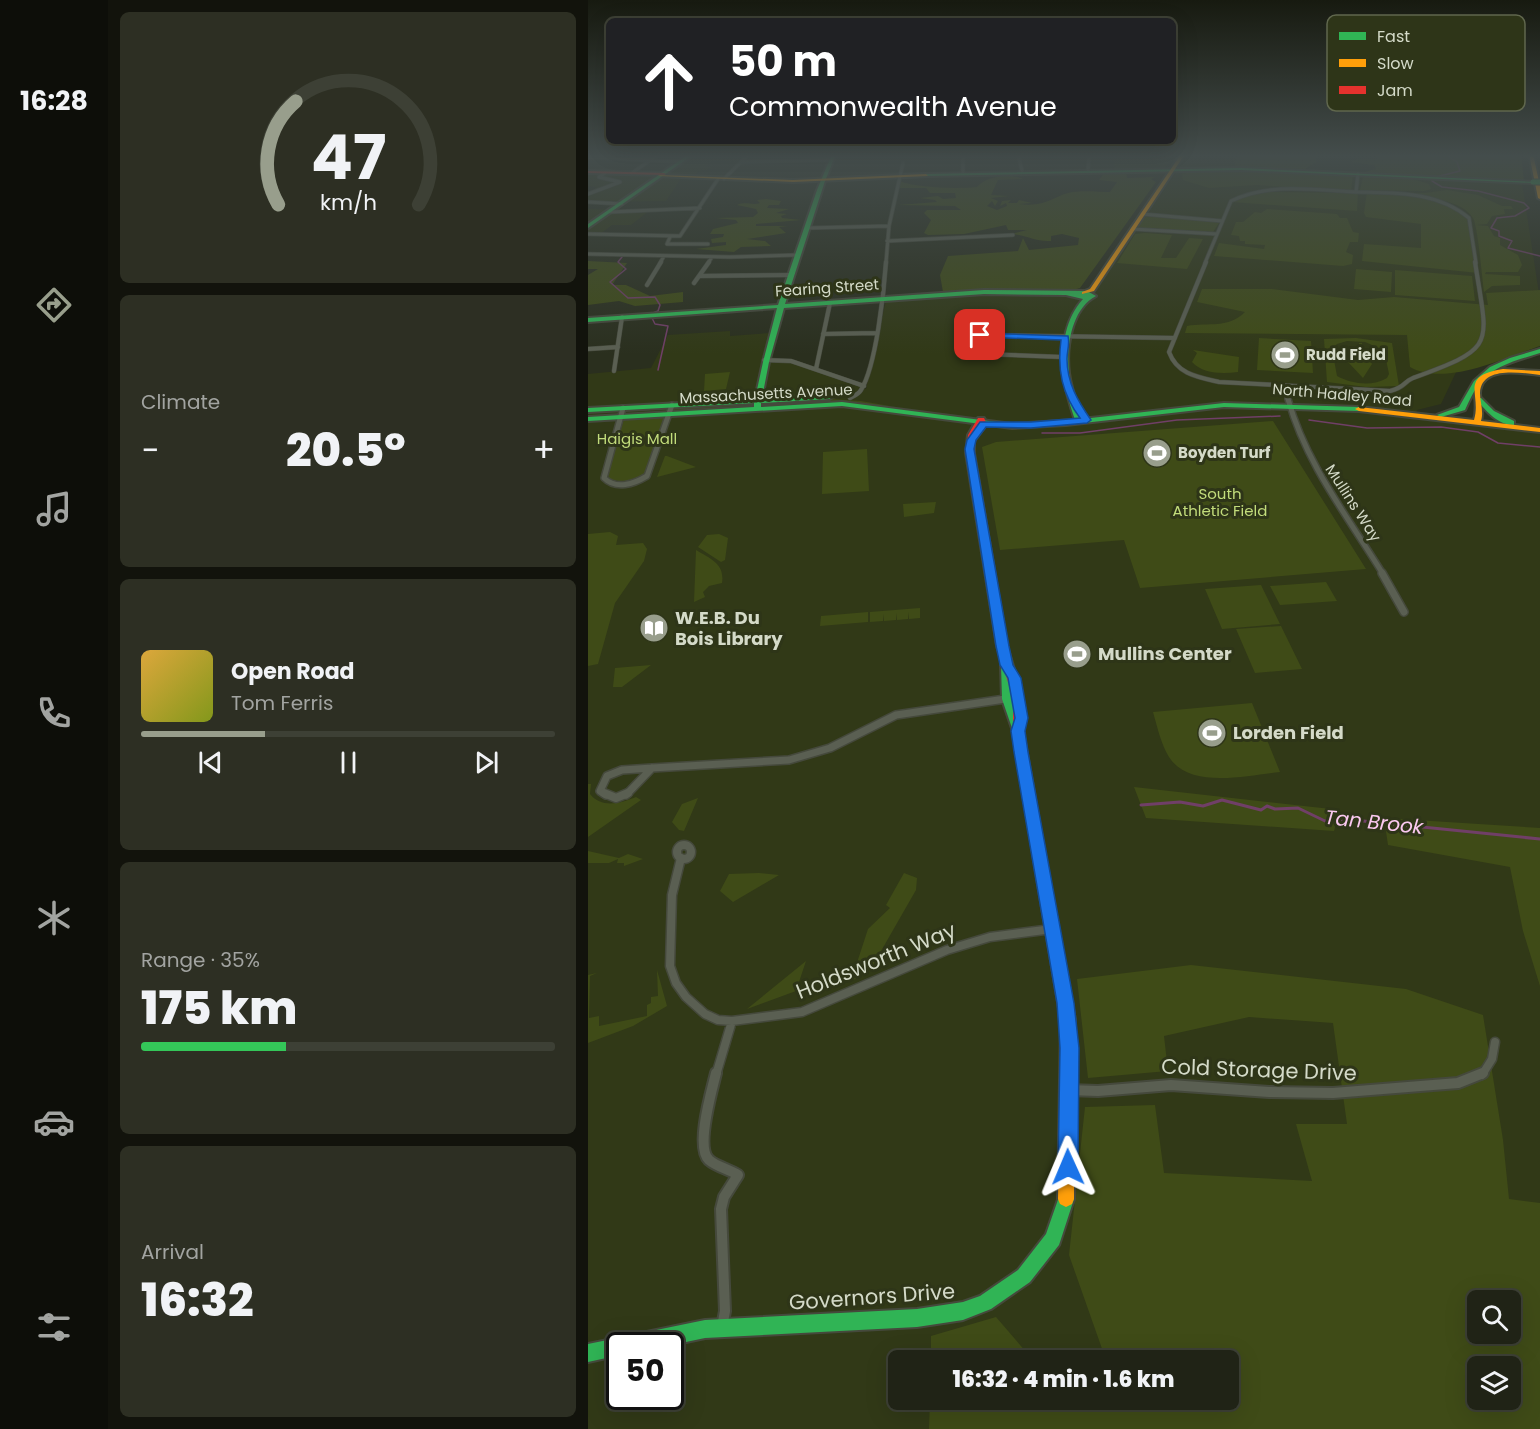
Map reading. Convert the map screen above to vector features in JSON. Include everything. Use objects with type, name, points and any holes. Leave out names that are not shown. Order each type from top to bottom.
[{"type":"main road","points":[[761,404],[764,360],[809,221]]},
{"type":"main road","points":[[1082,418],[1066,385],[1062,357],[1065,338],[1085,296],[1138,221]]},
{"type":"main road","name":"Fearing Street","points":[[588,320],[1003,291],[1085,296]]},
{"type":"main road","points":[[1476,423],[1480,420],[1474,395],[1477,379],[1489,369],[1540,351]]},
{"type":"main road","points":[[1417,416],[1455,412],[1462,408],[1474,395],[1480,381],[1491,373],[1508,370],[1540,373]]},
{"type":"main road","points":[[1474,395],[1486,409],[1499,418],[1537,429]]},
{"type":"main road","name":"Massachusetts Avenue","points":[[588,411],[622,412],[857,397],[980,423]]},
{"type":"main road","name":"Massachusetts Avenue","points":[[761,404],[862,404],[980,423],[1082,418],[1142,412]]},
{"type":"main road","name":"North Hadley Road","points":[[1142,412],[1214,405],[1288,405],[1537,429]]},
{"type":"main road","name":"Massachusetts Avenue","points":[[588,419],[622,412]]},
{"type":"main road","points":[[980,423],[971,440],[969,453],[1013,698]]},
{"type":"main road","name":"Governors Drive","points":[[588,1353],[654,1336],[722,1327],[940,1316],[973,1308],[1007,1290],[1045,1253],[1063,1216],[1068,1180],[1068,1020],[1013,698]]},
{"type":"street","points":[[588,234],[679,237],[691,221]]},
{"type":"street","points":[[857,397],[864,386],[883,299],[890,221]]},
{"type":"street","points":[[1218,221],[1222,221],[1169,358],[1177,367],[1193,376],[1220,382],[1400,390],[1410,379],[1438,371],[1462,360],[1478,347],[1484,336],[1480,281],[1469,221]]},
{"type":"street","points":[[807,228],[889,226]]},
{"type":"street","points":[[1132,229],[1217,234]]},
{"type":"street","points":[[887,241],[1013,235]]},
{"type":"street","points":[[670,237],[667,244],[708,244]]},
{"type":"street","points":[[588,254],[712,257],[797,255]]},
{"type":"street","points":[[647,285],[663,256]]},
{"type":"street","points":[[694,283],[712,257]]},
{"type":"street","points":[[699,276],[791,275]]},
{"type":"street","points":[[816,369],[830,303]]},
{"type":"street","points":[[614,371],[622,317]]},
{"type":"street","points":[[824,334],[876,333]]},
{"type":"street","points":[[1062,357],[978,354],[972,350],[980,335],[1175,338]]},
{"type":"street","points":[[588,349],[618,347]]},
{"type":"street","points":[[764,360],[787,360],[864,386]]},
{"type":"street","name":"Mullins Way","points":[[1284,386],[1301,444],[1379,565],[1404,612]]},
{"type":"street","points":[[622,412],[604,478],[613,484],[637,482],[647,476],[671,409]]},
{"type":"street","points":[[652,768],[638,788],[628,795],[611,797],[600,791],[604,779],[613,772],[652,768],[789,760],[830,748],[896,715],[1013,698]]},
{"type":"street","name":"Holdsworth Way","points":[[681,858],[672,895],[669,955],[672,974],[681,991],[705,1014],[718,1020],[732,1021],[802,1012],[947,950],[990,937],[1052,929]]},
{"type":"street","points":[[722,1327],[725,1311],[721,1209],[724,1197],[738,1175],[708,1160],[702,1150],[709,1106],[732,1021]]},
{"type":"street","name":"Cold Storage Drive","points":[[1068,1090],[1098,1091],[1171,1084],[1269,1092],[1334,1093],[1458,1083],[1476,1079],[1488,1071],[1492,1063],[1495,1042]]},
{"type":"shaded area","points":[[588,221],[637,221],[631,225],[612,225],[600,234],[588,234]]},
{"type":"shaded area","points":[[1143,221],[1528,221],[1540,300],[1458,368],[1441,404],[1417,410],[1415,419],[1540,433],[1540,1429],[588,1429],[588,374],[651,368],[668,335],[730,331],[730,336],[770,333],[762,361],[789,362],[866,389],[886,300],[996,293],[1089,292],[1098,286]]},
{"type":"green space","points":[[736,221],[793,221],[756,224],[756,226],[788,226],[779,227],[786,233],[747,239],[765,241],[771,246],[741,247],[734,252],[696,249],[726,245],[726,242],[712,243],[711,239],[723,237],[724,234],[710,234],[713,229],[738,223]]},
{"type":"green space","points":[[931,221],[1128,221],[1080,288],[1069,291],[943,292],[940,275],[948,256],[1018,251],[1023,238],[1029,250],[1078,245],[1079,238],[1062,234],[1051,236],[1051,241],[1041,240],[1011,234],[1027,230],[1008,230],[1006,225],[964,234],[928,235],[924,233]]},
{"type":"green space","points":[[1143,221],[1205,221],[1219,223],[1213,232],[1137,228]]},
{"type":"green space","points":[[1348,221],[1353,232],[1359,233],[1358,242],[1350,242],[1346,252],[1353,255],[1352,264],[1343,266],[1214,256],[1219,243],[1264,249],[1265,245],[1245,244],[1245,241],[1240,241],[1239,236],[1231,235],[1236,222]]},
{"type":"green space","points":[[1395,221],[1471,221],[1478,273],[1362,261],[1364,244],[1421,248],[1421,224]]},
{"type":"green space","points":[[1474,221],[1489,221],[1487,224],[1476,225],[1488,226],[1494,236],[1500,238],[1500,245],[1518,255],[1522,265],[1518,272],[1486,272],[1485,274],[1520,276],[1520,285],[1492,286],[1484,292]]},
{"type":"green space","points":[[1135,234],[1172,235],[1161,258],[1176,258],[1189,238],[1203,239],[1187,269],[1117,263]]},
{"type":"green space","points":[[588,261],[627,263],[612,285],[626,285],[650,296],[683,292],[683,302],[635,306],[619,301],[588,305],[588,275],[598,269],[588,269]]},
{"type":"green space","points":[[1356,269],[1392,272],[1391,292],[1354,289]]},
{"type":"green space","points":[[1395,270],[1472,276],[1475,301],[1395,295]]},
{"type":"green space","points":[[1202,289],[1272,289],[1358,300],[1394,297],[1488,305],[1486,293],[1540,290],[1540,346],[1475,368],[1440,374],[1410,367],[1407,335],[1185,333],[1187,326],[1225,323],[1245,312],[1197,302]]},
{"type":"green space","name":"Rudd Field","points":[[1259,338],[1311,341],[1313,373],[1257,370]]},
{"type":"green space","points":[[1356,338],[1392,343],[1399,386],[1366,387],[1327,382],[1324,339]],"holes":[[[1347,341],[1365,342],[1384,350],[1389,374],[1387,378],[1375,383],[1362,383],[1337,376],[1332,349],[1337,344]]]},
{"type":"green space","points":[[1359,343],[1362,343],[1362,349],[1372,364],[1363,378],[1348,362],[1359,349]]},
{"type":"green space","points":[[1193,350],[1239,357],[1238,372],[1219,373],[1202,369],[1192,362],[1197,353]]},
{"type":"green space","points":[[730,372],[726,389],[704,391],[705,374]]},
{"type":"green space","points":[[816,398],[861,401],[890,406],[840,402],[768,405],[769,401]]},
{"type":"green space","points":[[753,402],[754,406],[749,407],[673,410],[677,406]]},
{"type":"green space","name":"Haigis Mall","points":[[665,416],[644,475],[623,482],[609,479],[607,476],[624,419]]},
{"type":"green space","name":"South Athletic Field","points":[[1273,421],[1366,569],[1140,588],[1124,540],[1000,550],[982,447],[996,442]]},
{"type":"green space","points":[[867,449],[869,491],[822,494],[823,452]]},
{"type":"green space","points":[[665,456],[667,456],[696,467],[657,477]]},
{"type":"green space","points":[[936,502],[934,513],[904,517],[903,504]]},
{"type":"green space","points":[[610,532],[618,536],[616,545],[643,543],[647,549],[644,561],[615,603],[598,664],[588,666],[588,534]]},
{"type":"green space","points":[[719,534],[728,538],[725,560],[721,562],[698,547],[707,535]]},
{"type":"green space","points":[[696,550],[716,563],[721,571],[722,583],[709,586],[703,592],[705,597],[694,602]]},
{"type":"green space","points":[[1326,582],[1337,601],[1280,605],[1270,586]]},
{"type":"green space","points":[[1261,585],[1280,624],[1222,629],[1205,589]]},
{"type":"green space","points":[[920,608],[920,618],[909,619],[908,612],[908,619],[897,620],[896,613],[896,620],[884,621],[883,614],[883,621],[870,622],[870,612]]},
{"type":"green space","points":[[868,612],[868,622],[820,626],[821,616]]},
{"type":"green space","points":[[1281,626],[1302,669],[1255,673],[1236,629]]},
{"type":"green space","points":[[651,665],[622,687],[613,687],[615,668]]},
{"type":"green space","name":"Lorden Field","points":[[1252,703],[1280,772],[1220,778],[1191,774],[1178,767],[1169,757],[1161,741],[1153,712]]},
{"type":"green space","points":[[588,784],[591,784],[590,794],[600,802],[618,803],[636,797],[641,800],[588,837]]},
{"type":"green space","points":[[1134,787],[1340,810],[1334,831],[1146,818]]},
{"type":"green space","points":[[698,798],[684,831],[679,830],[672,822],[682,804]]},
{"type":"green space","points":[[1384,818],[1540,828],[1540,986],[1523,931],[1510,867],[1388,845]]},
{"type":"green space","points":[[588,851],[619,858],[628,854],[643,859],[624,866],[624,863],[617,863],[618,859],[609,863],[588,863]]},
{"type":"green space","points":[[904,873],[917,878],[916,890],[869,972],[851,981],[868,929],[890,908],[886,905]]},
{"type":"green space","points":[[729,874],[779,875],[733,902],[720,891]]},
{"type":"green space","points":[[806,961],[796,991],[747,1009]]},
{"type":"green space","points":[[1191,965],[1406,989],[1483,1015],[1503,1140],[1509,1199],[1540,1203],[1540,1429],[929,1429],[930,1410],[1239,1410],[1239,1350],[1102,1350],[1069,1255],[1085,1107],[1155,1105],[1164,1173],[1312,1181],[1296,1124],[1347,1124],[1333,1023],[1249,1017],[1164,1036],[1168,1071],[1088,1078],[1077,979]]},
{"type":"green space","points":[[657,970],[667,1006],[633,1026],[588,1043],[588,975],[597,973],[590,976],[589,1018],[599,1016],[599,1026],[647,1016],[647,1005],[651,1003],[651,997],[658,996]]},
{"type":"green space","points":[[996,1317],[1024,1350],[931,1350],[931,1336]]},
{"type":"waterway","points":[[1495,221],[1491,228],[1499,231],[1499,236],[1512,241],[1508,248],[1540,256]]},
{"type":"waterway","name":"Tan Brook","points":[[622,257],[618,262],[626,269],[610,282],[628,298],[655,297],[660,305],[658,311],[653,313]]},
{"type":"waterway","name":"Tan Brook","points":[[652,318],[655,324],[668,326],[658,370]]},
{"type":"waterway","points":[[1042,433],[1080,433],[1177,420],[1280,416]]},
{"type":"waterway","points":[[1309,420],[1367,428],[1441,427],[1478,432],[1498,443],[1540,447]]},
{"type":"waterway","name":"Tan Brook","points":[[1141,805],[1180,802],[1203,806],[1222,800],[1261,810],[1267,806],[1275,809],[1298,808],[1325,821],[1363,821],[1540,839]]},
{"type":"traffic: fast","points":[[588,226],[596,221]]},
{"type":"traffic: fast","points":[[757,408],[772,339],[810,221]]},
{"type":"traffic: fast","points":[[588,320],[984,292],[1087,293],[1093,296],[1085,298],[1069,294]]},
{"type":"traffic: fast","points":[[1079,420],[1068,386],[1065,354],[1074,316],[1089,298]]},
{"type":"traffic: fast","points":[[1441,415],[1462,408],[1477,382],[1492,368],[1540,351]]},
{"type":"traffic: fast","points":[[588,410],[829,397]]},
{"type":"traffic: fast","points":[[1479,399],[1491,413],[1511,423]]},
{"type":"traffic: fast","points":[[588,419],[842,404],[1012,426],[1066,423],[1224,405],[1359,409]]},
{"type":"traffic: fast","points":[[1006,665],[1007,699],[1018,731],[1042,872]]},
{"type":"traffic: fast","points":[[588,1353],[705,1329],[917,1318],[963,1311],[985,1303],[1024,1276],[1053,1239],[1066,1199]]},
{"type":"traffic: slow","points":[[1084,293],[1092,290],[1138,221]]},
{"type":"traffic: slow","points":[[1476,423],[1479,411],[1477,390],[1480,381],[1486,376],[1503,371],[1540,373]]},
{"type":"traffic: slow","points":[[1359,409],[1540,430]]},
{"type":"traffic: slow","points":[[1042,872],[1068,1020],[1066,1199]]},
{"type":"traffic: jam","points":[[971,440],[983,424],[981,420],[971,435],[970,453],[1002,646],[1018,699],[1018,731]]},
{"type":"place","name":"Rudd Field","points":[[1285,355]]},
{"type":"place","name":"Boyden Turf","points":[[1157,453]]},
{"type":"place","name":"W.E.B. Du Bois Library","points":[[654,628]]},
{"type":"place","name":"Mullins Center","points":[[1077,654]]},
{"type":"place","name":"Lorden Field","points":[[1212,733]]},
{"type":"route","points":[[980,335],[1065,338],[1062,359],[1066,385],[1074,403],[1087,420],[1014,426],[983,424],[971,440],[969,449],[1002,646],[1006,665],[1014,678],[1022,718],[1018,731],[1021,752],[1066,1003],[1069,1048],[1068,1167]]}]
